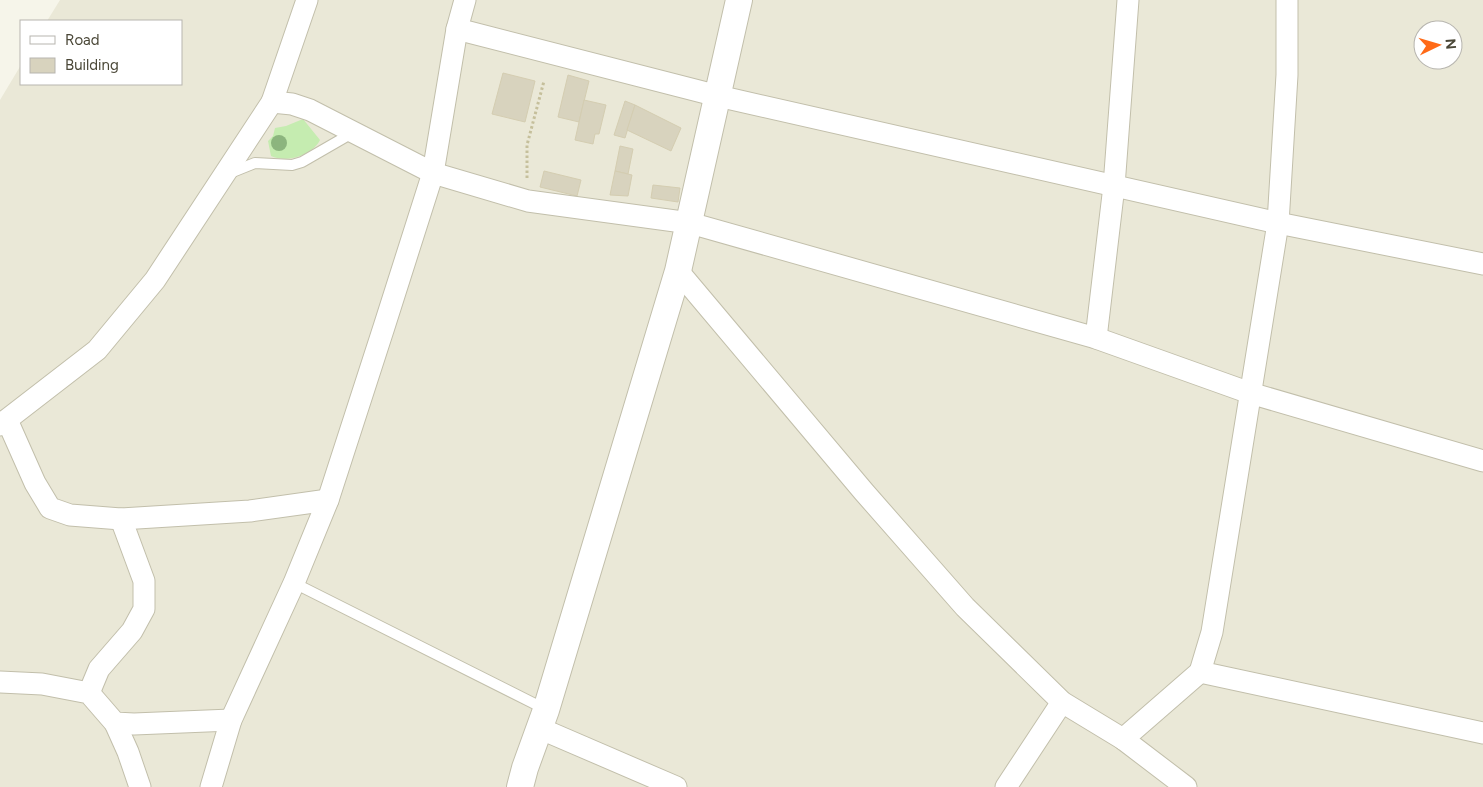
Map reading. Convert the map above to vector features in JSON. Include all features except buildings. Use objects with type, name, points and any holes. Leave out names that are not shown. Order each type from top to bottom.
[{"type":"street","points":[[307,0],[272,102],[155,280],[97,350],[4,423],[34,483],[50,508],[70,515],[121,519],[250,511],[328,500]]},
{"type":"street","points":[[211,787],[231,720],[294,583],[328,500],[433,173],[458,29],[465,0]]},
{"type":"street","points":[[520,787],[678,271],[738,0]]},
{"type":"street","points":[[1096,338],[1114,186],[1128,0]]},
{"type":"street","points":[[1123,739],[1200,672],[1212,632],[1278,223],[1287,74],[1286,0]]},
{"type":"street","points":[[458,29],[718,96],[1278,223],[1483,264]]},
{"type":"street","points":[[272,102],[292,104],[310,110],[433,173],[528,201],[690,223],[1096,338],[1250,393],[1483,461]]},
{"type":"street","points":[[678,271],[864,492],[965,607],[1062,702],[1123,739],[1186,787]]},
{"type":"street","points":[[89,693],[99,669],[132,631],[144,609],[144,581],[121,519]]},
{"type":"street","points":[[1200,672],[1483,733]]},
{"type":"street","points":[[0,682],[42,684],[89,693],[115,723],[128,752],[140,787]]},
{"type":"street","points":[[1006,787],[1062,702]]},
{"type":"street","points":[[542,719],[676,787]]},
{"type":"street","points":[[115,723],[231,720]]},
{"type":"lane","points":[[224,176],[255,163],[292,165],[302,162],[354,132]]},
{"type":"lane","points":[[294,583],[542,719]]},
{"type":"path","points":[[528,201],[526,145],[544,81]]},
{"type":"shaded area","points":[[60,0],[1483,0],[1483,787],[0,787],[0,100],[20,67],[20,85],[182,85],[182,20],[48,20]]},
{"type":"green space","points":[[303,119],[320,140],[316,146],[298,157],[284,159],[271,156],[268,141],[273,136],[275,128]]}]
